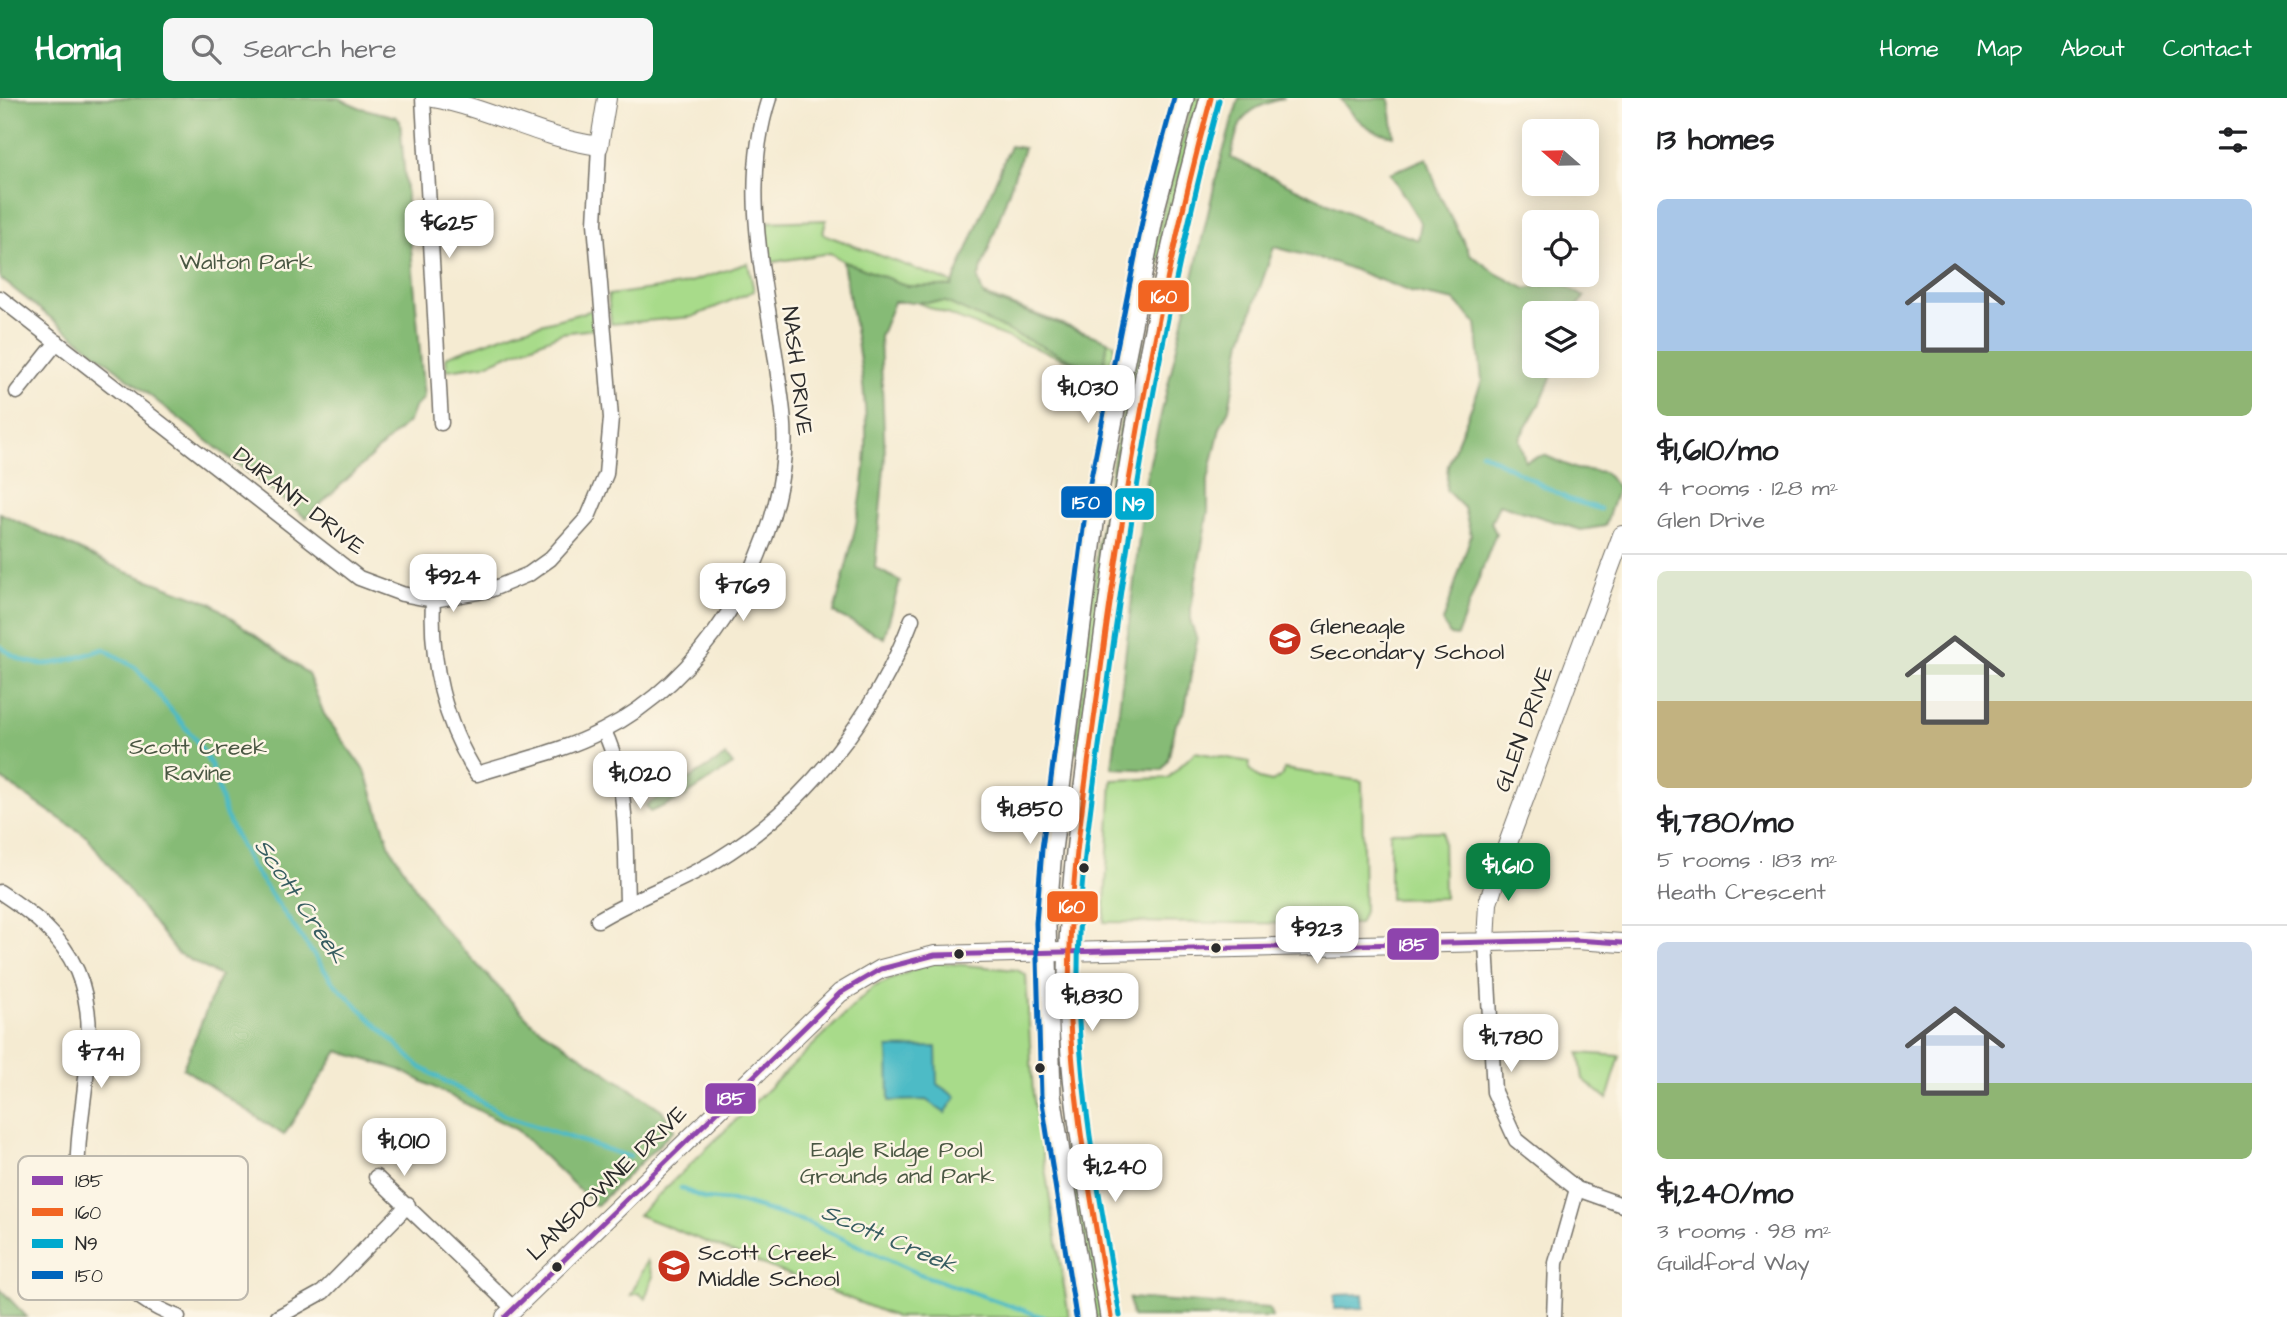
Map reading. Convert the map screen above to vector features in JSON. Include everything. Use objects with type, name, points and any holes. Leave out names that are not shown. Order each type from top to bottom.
[{"type":"main road","points":[[1085,1317],[1050,1095],[1044,951],[1051,850],[1097,500],[1155,204],[1183,98]]},
{"type":"main road","points":[[1111,1317],[1071,1047],[1070,952],[1077,853],[1122,508],[1181,211],[1211,98]]},
{"type":"street","points":[[423,98],[441,423]]},
{"type":"street","points":[[433,98],[470,105],[537,131],[599,146]]},
{"type":"street","name":"DURANT DRIVE","points":[[0,298],[341,567],[375,586],[433,600],[490,590],[529,574],[569,540],[588,516],[598,496],[608,460],[611,418],[595,223],[599,146],[607,98]]},
{"type":"street","name":"NASH DRIVE","points":[[433,600],[435,656],[443,696],[457,743],[477,774],[604,731],[662,690],[684,669],[722,624],[741,592],[758,554],[779,486],[784,453],[783,418],[754,215],[758,145],[769,98]]},
{"type":"street","points":[[17,393],[57,342]]},
{"type":"street","name":"GLEN DRIVE","points":[[1486,943],[1487,910],[1503,854],[1622,535]]},
{"type":"street","points":[[598,920],[627,902],[716,860],[745,842],[783,809],[843,744],[863,715],[902,648],[912,620]]},
{"type":"street","points":[[604,731],[617,771],[621,797],[627,902]]},
{"type":"street","points":[[0,892],[39,919],[57,938],[70,957],[83,990],[87,1038],[80,1156]]},
{"type":"street","name":"LANSDOWNE DRIVE","points":[[509,1312],[847,988],[881,970],[935,955],[1044,951],[1575,940],[1622,943]]},
{"type":"street","points":[[1486,943],[1494,1092],[1516,1140],[1577,1189],[1622,1205]]},
{"type":"street","points":[[376,1177],[408,1205],[509,1312]]},
{"type":"street","points":[[1554,1317],[1556,1263],[1577,1189]]},
{"type":"street","points":[[278,1317],[323,1292],[408,1205]]},
{"type":"street","points":[[143,1300],[178,1317]]},
{"type":"green space","name":"Walton Park","points":[[0,98],[338,98],[361,108],[396,117],[400,121],[424,398],[414,408],[409,421],[306,518],[0,278]]},
{"type":"green space","points":[[1193,98],[1201,98],[1179,179],[1143,341],[1114,505],[1081,753],[1075,752],[1098,543],[1156,238]]},
{"type":"green space","points":[[1239,98],[1284,98],[1251,111],[1245,117],[1240,124],[1231,158],[1371,223],[1418,240],[1421,223],[1390,173],[1427,158],[1439,194],[1470,254],[1497,274],[1526,289],[1568,287],[1584,297],[1581,301],[1522,301],[1522,378],[1551,378],[1519,439],[1525,461],[1544,455],[1576,469],[1604,472],[1618,487],[1605,526],[1581,530],[1499,504],[1491,523],[1496,533],[1457,636],[1450,635],[1443,622],[1471,535],[1464,508],[1446,490],[1448,465],[1482,381],[1476,323],[1455,301],[1411,292],[1336,263],[1274,247],[1242,340],[1229,409],[1220,428],[1208,480],[1208,511],[1191,608],[1191,624],[1197,639],[1185,710],[1176,724],[1168,760],[1162,770],[1112,768],[1146,479],[1219,166]]},
{"type":"green space","points":[[1389,98],[1394,136],[1363,124],[1340,99]]},
{"type":"green space","points":[[1010,146],[1024,148],[978,279],[984,297],[1108,341],[1102,374],[946,302],[894,302],[880,337],[885,457],[875,568],[900,581],[884,638],[834,613],[859,511],[866,449],[865,402],[843,261],[908,286],[952,286]]},
{"type":"green space","points":[[826,220],[823,234],[1115,344],[1108,376],[845,275],[843,261],[830,253],[767,263],[762,222]]},
{"type":"green space","points":[[748,263],[754,291],[692,317],[611,324],[608,295],[681,285]]},
{"type":"green space","points":[[593,310],[594,329],[562,333],[484,365],[447,370],[446,357],[518,330]]},
{"type":"green space","name":"Scott Creek Ravine","points":[[0,513],[124,571],[211,603],[308,674],[324,714],[366,773],[390,847],[436,921],[532,1023],[662,1110],[674,1130],[596,1206],[517,1130],[400,1070],[338,1051],[284,1135],[183,1068],[220,976],[177,953],[87,837],[0,778]]},
{"type":"green space","points":[[1195,752],[1250,762],[1249,769],[1259,779],[1272,782],[1283,775],[1284,769],[1362,781],[1364,911],[1359,924],[1104,922],[1112,780],[1168,778]]},
{"type":"green space","points":[[726,756],[733,765],[682,798],[650,812],[646,805]]},
{"type":"green space","points":[[1443,831],[1444,898],[1390,899],[1390,832]]},
{"type":"green space","name":"Eagle Ridge Pool Grounds and Park","points":[[932,962],[1017,970],[1026,975],[1033,1094],[1069,1317],[896,1317],[638,1215],[873,987]]},
{"type":"green space","points":[[1579,1053],[1620,1056],[1607,1099],[1583,1079]]},
{"type":"green space","points":[[1058,1064],[1082,1179],[1104,1317],[1092,1317],[1063,1141]]},
{"type":"green space","points":[[647,1260],[653,1276],[645,1299],[639,1293],[631,1295]]},
{"type":"green space","points":[[0,1289],[27,1317],[0,1317]]},
{"type":"green space","points":[[1129,1298],[1269,1308],[1272,1317],[1132,1317]]},
{"type":"water","points":[[936,1047],[937,1084],[956,1097],[945,1113],[926,1100],[889,1101],[888,1048]]},
{"type":"water","points":[[1363,1294],[1364,1308],[1334,1309],[1334,1295]]},
{"type":"waterway","points":[[1481,452],[1568,499],[1600,509]]},
{"type":"waterway","name":"Scott Creek","points":[[0,646],[13,656],[38,664],[51,664],[104,649],[136,668],[195,739],[211,765],[226,816],[251,866],[333,982],[420,1067],[510,1118],[630,1157]]},
{"type":"waterway","name":"Scott Creek","points":[[681,1188],[705,1199],[740,1202],[809,1223],[917,1273],[1043,1317]]},
{"type":"transit line","name":"150","points":[[1076,1317],[1041,1096],[1036,923],[1042,849],[1087,498],[1146,202],[1174,98]]},
{"type":"transit line","name":"160","points":[[1111,1317],[1076,1096],[1069,979],[1073,894],[1087,767],[1132,462],[1175,243],[1211,98]]},
{"type":"transit line","name":"N9","points":[[1120,1316],[1095,1169],[1081,1059],[1078,980],[1081,896],[1095,772],[1141,466],[1183,246],[1219,100]]},
{"type":"transit line","name":"185","points":[[505,1317],[840,993],[881,969],[935,955],[1575,940],[1622,943]]},
{"type":"place","name":"Gleneagle Secondary School","points":[[1285,639]]},
{"type":"place","name":"Scott Creek Middle School","points":[[674,1266]]}]
